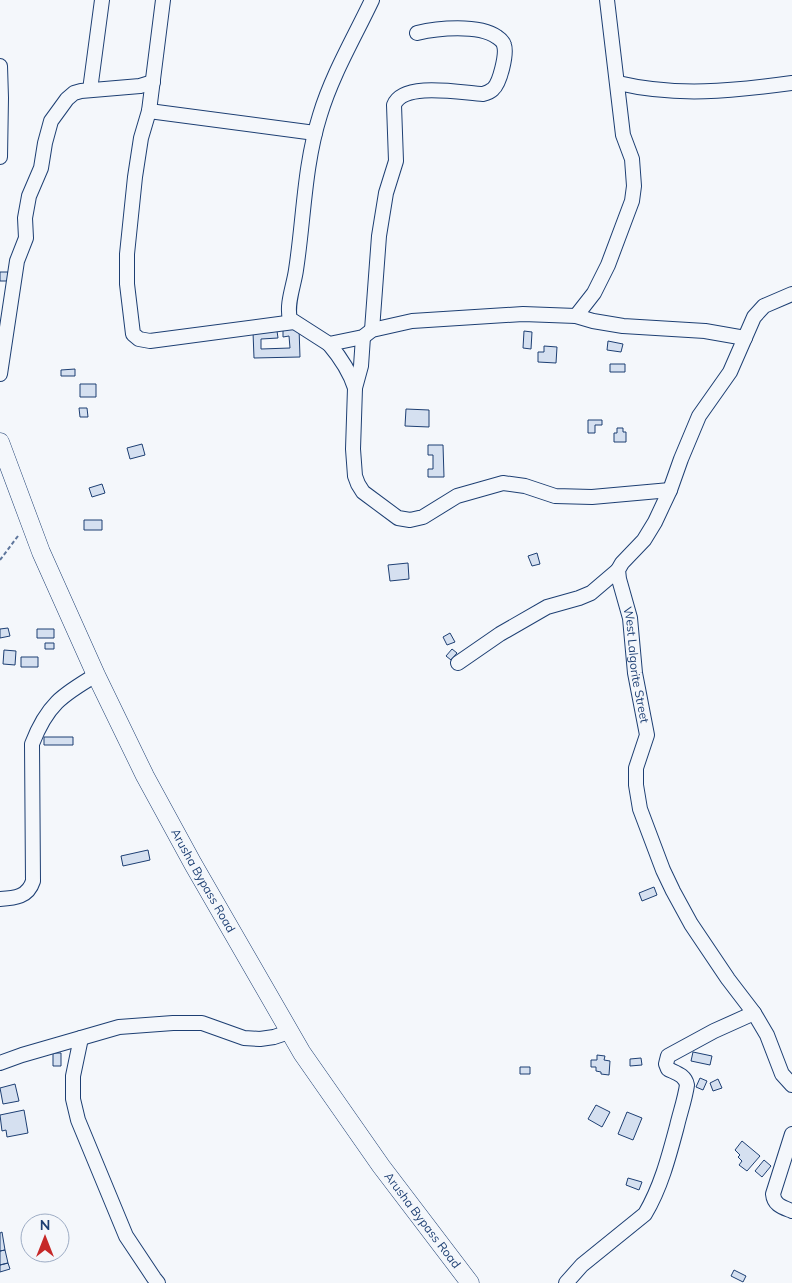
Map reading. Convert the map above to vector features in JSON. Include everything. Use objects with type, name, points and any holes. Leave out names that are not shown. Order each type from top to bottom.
[{"type":"main road","name":"Arusha Bypass Road","points":[[0,442],[28,522],[96,675],[145,776],[169,820],[302,1053],[381,1166],[470,1283]]},
{"type":"street","points":[[90,90],[102,0]]},
{"type":"street","points":[[164,0],[153,82],[136,170],[127,254],[127,284],[133,334],[139,340],[150,341],[294,322]]},
{"type":"street","points":[[355,388],[345,367],[329,344],[290,319],[288,310],[296,270],[305,185],[320,114],[372,0]]},
{"type":"street","points":[[576,316],[594,293],[608,266],[632,201],[634,173],[632,159],[623,135],[607,0]]},
{"type":"street","points":[[417,33],[442,28],[487,32],[495,35],[502,42],[505,49],[500,78],[497,85],[490,92],[477,94],[426,90],[404,95],[395,102],[396,161],[386,193],[368,334],[355,388],[353,449],[355,476],[358,484],[363,492],[398,518],[410,520],[422,517],[457,496],[503,482],[525,486],[555,496],[592,497],[670,490]]},
{"type":"street","points":[[0,66],[0,157]]},
{"type":"street","points":[[0,374],[17,261],[26,238],[27,206],[41,168],[48,131],[54,116],[74,93],[140,86],[153,82]]},
{"type":"street","points":[[618,83],[641,88],[681,92],[706,92],[792,83]]},
{"type":"street","points":[[148,111],[315,133]]},
{"type":"street","points":[[458,663],[500,634],[547,606],[591,593],[618,570],[622,563],[644,540],[670,490],[699,416],[730,372],[754,317],[764,306],[792,294]]},
{"type":"street","points":[[329,344],[412,322],[523,314],[576,316],[593,322],[623,326],[705,331],[745,338]]},
{"type":"street","name":"West Lalgorite Street","points":[[618,570],[630,618],[636,673],[646,735],[636,768],[636,785],[640,809],[663,870],[691,924],[728,979],[754,1013],[766,1035],[782,1074],[792,1085]]},
{"type":"street","points":[[0,899],[13,898],[25,894],[33,881],[32,744],[36,734],[53,704],[72,689],[96,675]]},
{"type":"street","points":[[566,1283],[582,1265],[645,1214],[660,1183],[672,1146],[687,1085],[686,1079],[683,1076],[668,1069],[666,1064],[668,1056],[714,1031],[754,1013]]},
{"type":"street","points":[[0,1063],[119,1027],[202,1023],[244,1038],[260,1039],[290,1032]]},
{"type":"street","points":[[81,1038],[73,1076],[73,1099],[78,1120],[126,1236],[158,1283]]},
{"type":"street","points":[[792,1134],[773,1194],[773,1201],[792,1211]]},
{"type":"path","points":[[0,560],[28,522]]},
{"type":"building","points":[[0,272],[8,272],[8,281],[0,281]]},
{"type":"building","points":[[299,328],[300,357],[254,358],[253,332],[277,331],[278,338],[261,339],[261,349],[290,348],[289,336],[283,337],[283,329]]},
{"type":"building","points":[[524,331],[532,332],[531,349],[523,348]]},
{"type":"building","points":[[608,341],[623,344],[621,352],[607,350]]},
{"type":"building","points":[[544,346],[557,347],[556,363],[538,362],[538,352],[544,352]]},
{"type":"building","points":[[610,364],[625,364],[625,372],[610,372]]},
{"type":"building","points":[[75,369],[75,376],[61,376],[61,370]]},
{"type":"building","points":[[80,384],[96,384],[96,397],[80,397]]},
{"type":"building","points":[[79,408],[87,408],[88,417],[80,417]]},
{"type":"building","points":[[406,409],[429,410],[429,427],[405,426]]},
{"type":"building","points":[[588,420],[602,420],[602,425],[595,425],[595,433],[588,433]]},
{"type":"building","points":[[617,428],[623,428],[623,432],[626,432],[626,442],[614,442],[614,433],[617,433]]},
{"type":"building","points":[[142,444],[145,455],[130,459],[127,448]]},
{"type":"building","points":[[428,445],[443,445],[444,477],[428,477],[428,469],[433,469],[433,455],[428,455]]},
{"type":"building","points":[[102,484],[105,493],[92,497],[89,488]]},
{"type":"building","points":[[84,520],[102,520],[102,530],[84,530]]},
{"type":"building","points":[[537,553],[540,564],[532,566],[528,556]]},
{"type":"building","points":[[408,563],[409,579],[390,581],[388,565]]},
{"type":"building","points":[[8,628],[10,636],[0,638],[0,629]]},
{"type":"building","points":[[37,629],[54,629],[54,638],[37,638]]},
{"type":"building","points":[[450,633],[455,642],[447,645],[443,637]]},
{"type":"building","points":[[45,643],[54,643],[54,649],[45,649]]},
{"type":"building","points":[[452,649],[457,653],[451,660],[446,656]]},
{"type":"building","points":[[4,650],[16,651],[15,665],[3,664]]},
{"type":"building","points":[[21,657],[38,657],[38,667],[21,667]]},
{"type":"building","points":[[44,737],[73,737],[73,745],[44,745]]},
{"type":"building","points":[[148,850],[150,860],[123,866],[121,856]]},
{"type":"building","points":[[654,887],[657,895],[642,901],[639,893]]},
{"type":"building","points":[[693,1052],[712,1056],[710,1065],[691,1061]]},
{"type":"building","points":[[53,1053],[61,1053],[61,1066],[53,1066]]},
{"type":"building","points":[[597,1055],[605,1056],[604,1060],[610,1061],[609,1075],[601,1074],[601,1072],[596,1071],[596,1067],[591,1067],[591,1060],[597,1060]]},
{"type":"building","points":[[641,1058],[642,1065],[630,1066],[630,1059]]},
{"type":"building","points":[[520,1067],[530,1067],[530,1074],[520,1074]]},
{"type":"building","points":[[700,1078],[707,1081],[703,1090],[696,1087]]},
{"type":"building","points":[[718,1079],[722,1088],[713,1091],[710,1083]]},
{"type":"building","points":[[15,1084],[19,1101],[3,1104],[0,1088]]},
{"type":"building","points":[[596,1105],[610,1112],[602,1127],[588,1119]]},
{"type":"building","points":[[24,1110],[28,1133],[7,1137],[6,1130],[2,1131],[0,1115]]},
{"type":"building","points":[[627,1112],[642,1118],[633,1140],[618,1134]]},
{"type":"building","points":[[742,1141],[760,1156],[747,1171],[739,1165],[742,1161],[738,1157],[740,1155],[735,1150]]},
{"type":"building","points":[[764,1160],[771,1166],[762,1177],[755,1171]]},
{"type":"building","points":[[628,1178],[642,1182],[639,1190],[626,1185]]},
{"type":"building","points":[[2,1232],[5,1250],[0,1251],[0,1233]]},
{"type":"building","points":[[5,1250],[8,1263],[0,1265],[0,1251]]},
{"type":"building","points":[[8,1263],[10,1269],[0,1272],[0,1265]]},
{"type":"building","points":[[734,1270],[746,1276],[743,1282],[731,1276]]}]
